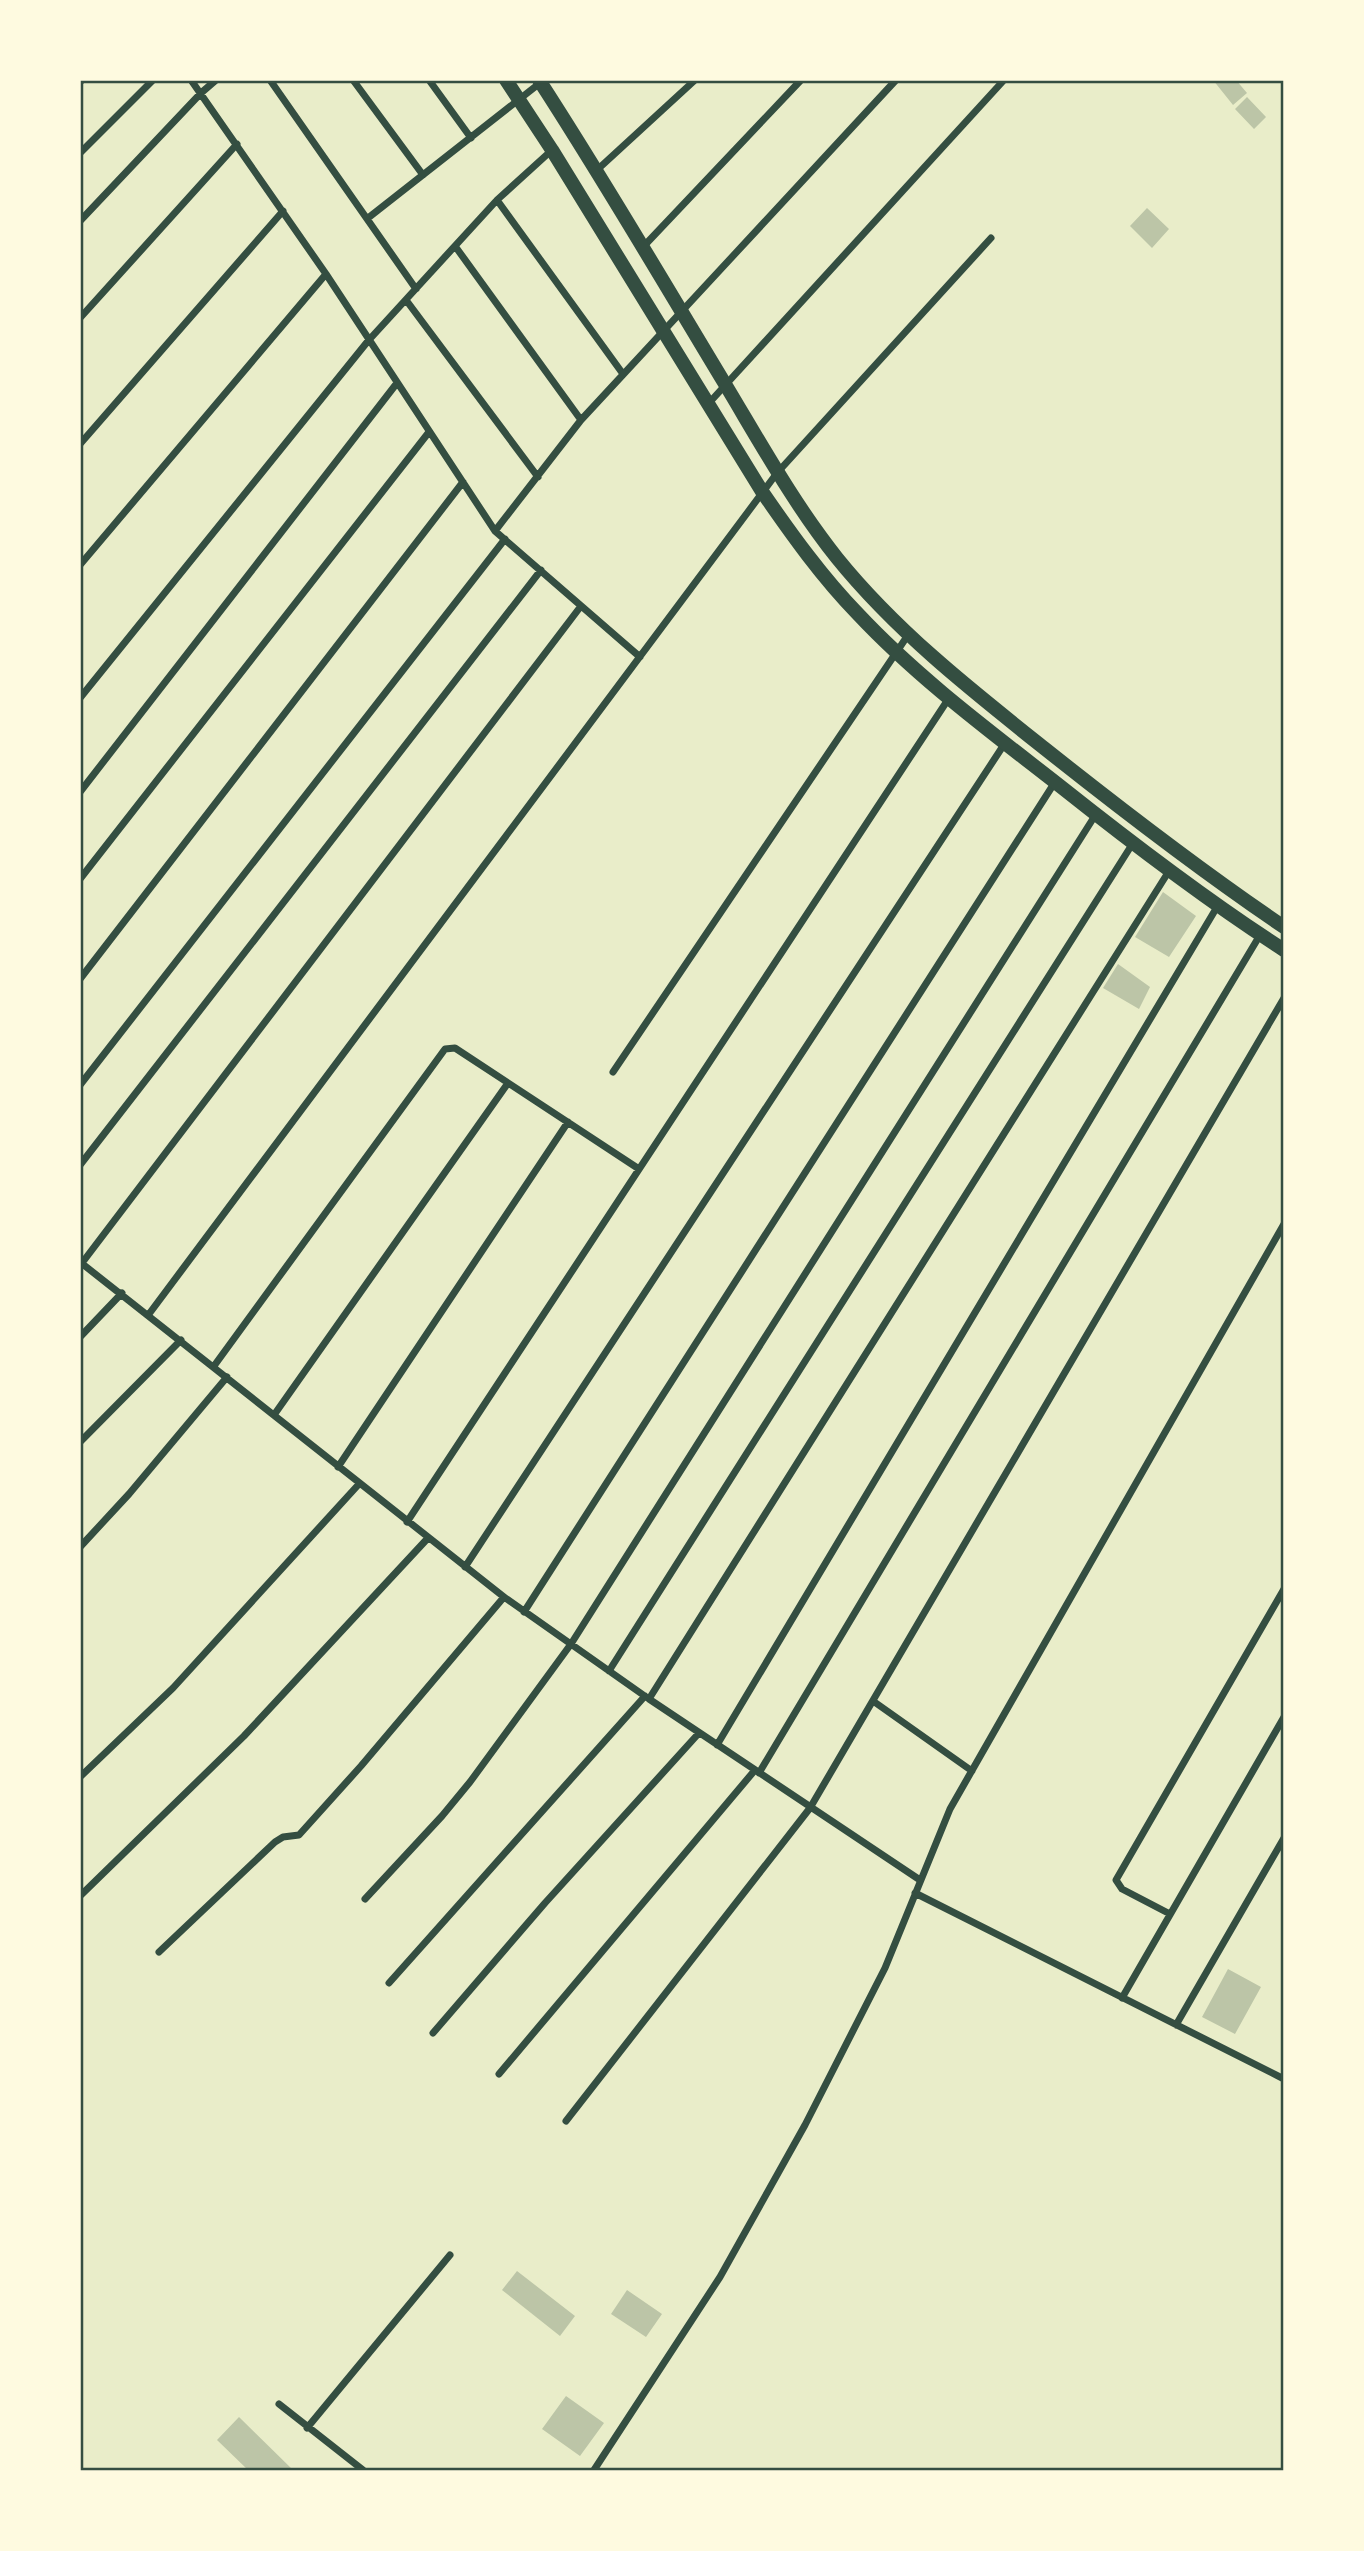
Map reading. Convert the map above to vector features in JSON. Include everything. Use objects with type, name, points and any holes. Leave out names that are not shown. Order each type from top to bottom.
[{"type":"main road","points":[[506,80],[763,493],[792,536],[858,615],[950,698],[1055,782],[1217,907],[1283,950]]},
{"type":"main road","points":[[541,81],[777,473],[838,558],[908,635],[1067,766],[1283,928]]},
{"type":"street","points":[[80,153],[153,80]]},
{"type":"street","points":[[191,80],[326,274],[495,531],[640,657]]},
{"type":"street","points":[[80,222],[216,80]]},
{"type":"street","points":[[271,80],[416,289]]},
{"type":"street","points":[[353,80],[423,175]]},
{"type":"street","points":[[429,80],[471,138]]},
{"type":"street","points":[[596,171],[695,80]]},
{"type":"street","points":[[643,247],[801,80]]},
{"type":"street","points":[[495,531],[581,420],[896,80]]},
{"type":"street","points":[[709,403],[1004,80]]},
{"type":"street","points":[[368,218],[520,101],[541,81]]},
{"type":"street","points":[[80,318],[237,145]]},
{"type":"street","points":[[80,698],[368,341],[497,200],[552,150]]},
{"type":"street","points":[[497,200],[623,374]]},
{"type":"street","points":[[80,444],[283,211]]},
{"type":"street","points":[[149,1314],[777,473],[991,238]]},
{"type":"street","points":[[455,246],[581,420]]},
{"type":"street","points":[[80,565],[326,274]]},
{"type":"street","points":[[406,300],[538,477]]},
{"type":"street","points":[[80,792],[397,383]]},
{"type":"street","points":[[80,880],[429,432]]},
{"type":"street","points":[[80,979],[463,482]]},
{"type":"street","points":[[80,1085],[505,539]]},
{"type":"street","points":[[80,1165],[541,570]]},
{"type":"street","points":[[581,606],[81,1263],[524,1612],[699,1733],[920,1880]]},
{"type":"street","points":[[613,1072],[908,635]]},
{"type":"street","points":[[407,1522],[950,698]]},
{"type":"street","points":[[465,1567],[1006,743]]},
{"type":"street","points":[[524,1612],[1055,782]]},
{"type":"street","points":[[365,1899],[470,1782],[571,1644],[1096,814]]},
{"type":"street","points":[[609,1671],[1133,843]]},
{"type":"street","points":[[389,1983],[647,1697],[1169,871]]},
{"type":"street","points":[[717,1745],[1217,907]]},
{"type":"street","points":[[499,2074],[757,1772],[1260,936]]},
{"type":"street","points":[[566,2121],[810,1808],[1283,998]]},
{"type":"street","points":[[214,1366],[442,1053],[450,1048],[455,1048],[639,1169]]},
{"type":"street","points":[[274,1415],[508,1083]]},
{"type":"street","points":[[338,1467],[568,1122]]},
{"type":"street","points":[[594,2470],[720,2277],[799,2136],[885,1968],[950,1809],[1283,1224]]},
{"type":"street","points":[[80,1337],[122,1293]]},
{"type":"street","points":[[80,1442],[181,1340]]},
{"type":"street","points":[[80,1547],[129,1494],[227,1377]]},
{"type":"street","points":[[80,1777],[173,1688],[359,1483]]},
{"type":"street","points":[[80,1896],[244,1736],[428,1538]]},
{"type":"street","points":[[1170,1914],[1122,1889],[1116,1880],[1283,1589]]},
{"type":"street","points":[[159,1952],[275,1842],[283,1837],[299,1835],[362,1766],[504,1597]]},
{"type":"street","points":[[873,1701],[972,1771]]},
{"type":"street","points":[[1122,1998],[1283,1717]]},
{"type":"street","points":[[433,2033],[545,1903],[699,1733]]},
{"type":"street","points":[[1176,2025],[1283,1838]]},
{"type":"street","points":[[915,1893],[1283,2079]]},
{"type":"street","points":[[307,2428],[450,2255]]},
{"type":"street","points":[[279,2404],[363,2470]]},
{"type":"building","points":[[1213,80],[1236,80],[1247,93],[1233,105]]},
{"type":"building","points":[[1247,97],[1266,117],[1254,129],[1235,109]]},
{"type":"building","points":[[1147,208],[1169,229],[1152,248],[1130,226]]},
{"type":"building","points":[[1163,892],[1196,916],[1169,957],[1135,937]]},
{"type":"building","points":[[1118,964],[1150,987],[1139,1009],[1103,988]]},
{"type":"building","points":[[1228,1969],[1261,1987],[1235,2034],[1202,2017]]},
{"type":"building","points":[[517,2271],[575,2316],[560,2336],[502,2290]]},
{"type":"building","points":[[627,2290],[662,2314],[646,2337],[611,2314]]},
{"type":"building","points":[[566,2396],[604,2423],[580,2456],[542,2429]]},
{"type":"building","points":[[239,2417],[293,2470],[248,2470],[217,2440]]}]
